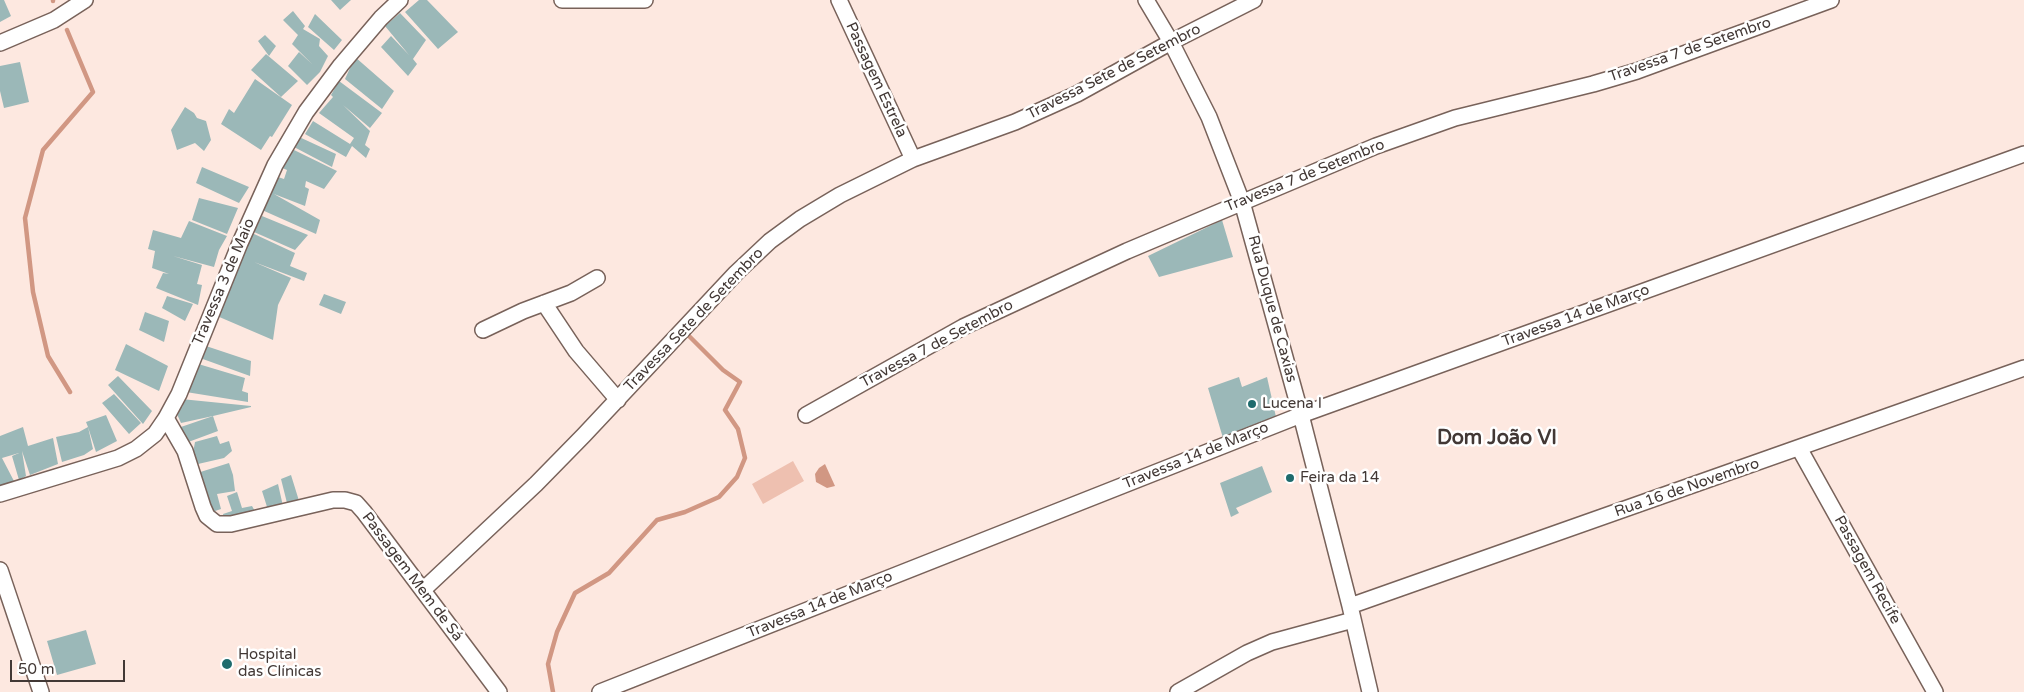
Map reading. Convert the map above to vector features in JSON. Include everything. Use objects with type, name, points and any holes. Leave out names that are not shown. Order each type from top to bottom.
[{"type":"street","points":[[0,43],[54,20],[85,0]]},
{"type":"street","name":"Travessa 3 de Maio","points":[[0,494],[118,458],[136,449],[154,434],[166,418],[178,394],[275,165],[306,112],[323,88],[381,18],[400,0]]},
{"type":"street","points":[[562,0],[645,0]]},
{"type":"street","name":"Passagem Estrela","points":[[839,0],[912,159]]},
{"type":"street","name":"Rua Duque de Caxias","points":[[1146,0],[1171,42],[1209,117],[1242,202],[1301,415],[1352,613],[1370,692]]},
{"type":"street","name":"Travessa Sete de Setembro","points":[[423,590],[536,484],[618,400],[736,273],[770,241],[800,218],[840,195],[912,159],[1015,122],[1048,108],[1105,80],[1171,42],[1254,0]]},
{"type":"street","name":"Travessa 7 de Setembro","points":[[806,415],[963,327],[1127,251],[1417,131],[1463,116],[1593,84],[1637,71],[1831,0]]},
{"type":"street","name":"Travessa 14 de Março","points":[[600,692],[1301,415],[2024,154]]},
{"type":"street","points":[[483,330],[570,293],[597,278]]},
{"type":"street","points":[[544,303],[576,352],[618,400]]},
{"type":"street","name":"Rua 16 de Novembro","points":[[1178,692],[1247,653],[1799,448],[2024,368]]},
{"type":"street","name":"Passagem Mem de Sá","points":[[166,418],[185,451],[203,507],[212,521],[224,525],[333,500],[345,500],[356,503],[499,692]]},
{"type":"street","name":"Passagem Recife","points":[[1799,448],[1932,691]]},
{"type":"street","points":[[0,570],[41,692]]},
{"type":"shaded area","points":[[793,461],[804,481],[763,504],[752,484]]},
{"type":"shaded area","points":[[825,464],[835,486],[827,488],[816,482],[815,474]]},
{"type":"building","points":[[0,0],[4,0],[11,16],[0,22]]},
{"type":"building","points":[[331,0],[351,0],[340,10]]},
{"type":"building","points":[[419,0],[427,0],[458,32],[438,49],[405,12]]},
{"type":"building","points":[[293,11],[305,26],[303,29],[320,39],[319,46],[328,56],[320,72],[307,85],[288,66],[299,52],[312,64],[292,44],[298,35],[283,20]]},
{"type":"building","points":[[400,13],[426,40],[413,59],[417,64],[408,76],[381,47],[391,36],[409,55],[385,26]]},
{"type":"building","points":[[315,14],[342,40],[334,50],[308,27]]},
{"type":"building","points":[[265,35],[276,46],[269,56],[258,41]]},
{"type":"building","points":[[266,54],[298,81],[281,97],[251,70]]},
{"type":"building","points":[[355,57],[394,91],[382,109],[345,79]]},
{"type":"building","points":[[20,62],[29,102],[4,108],[0,91],[0,66]]},
{"type":"building","points":[[255,79],[292,105],[272,137],[270,136],[261,150],[221,124],[229,109],[234,113]]},
{"type":"building","points":[[339,81],[382,113],[370,128],[343,105],[370,131],[365,145],[370,149],[366,158],[352,146],[346,157],[305,134],[313,121],[350,144],[354,138],[319,113],[333,97],[331,95]]},
{"type":"building","points":[[185,107],[194,113],[197,118],[206,121],[211,140],[204,151],[195,143],[177,150],[171,130]]},
{"type":"building","points":[[297,136],[336,154],[332,167],[294,147]]},
{"type":"building","points":[[292,149],[337,171],[324,189],[306,181],[305,187],[309,189],[305,206],[274,194],[320,220],[316,234],[262,210],[275,176],[284,179],[287,170],[280,167]]},
{"type":"building","points":[[202,167],[249,187],[239,203],[196,183]]},
{"type":"building","points":[[199,198],[238,208],[227,234],[192,220]]},
{"type":"building","points":[[262,216],[308,235],[295,250],[254,232]]},
{"type":"building","points":[[1222,220],[1233,257],[1159,277],[1148,256]]},
{"type":"building","points":[[189,221],[227,236],[219,250],[214,267],[173,256],[202,265],[197,284],[202,285],[198,305],[156,288],[163,273],[169,274],[152,268],[155,251],[148,249],[153,230],[181,238]]},
{"type":"building","points":[[252,233],[295,253],[290,266],[307,273],[304,281],[254,262],[291,278],[278,305],[273,340],[217,316],[224,300],[226,301],[244,246]]},
{"type":"building","points":[[324,294],[346,302],[341,314],[319,305]]},
{"type":"building","points":[[167,296],[193,304],[185,321],[162,308]]},
{"type":"building","points":[[145,312],[169,321],[164,342],[139,330]]},
{"type":"building","points":[[126,344],[168,366],[159,391],[115,370]]},
{"type":"building","points":[[203,345],[251,361],[250,376],[200,358]]},
{"type":"building","points":[[195,363],[245,378],[242,391],[248,393],[248,402],[186,392]]},
{"type":"building","points":[[118,376],[152,411],[143,424],[108,385]]},
{"type":"building","points":[[1239,377],[1242,387],[1267,377],[1276,417],[1223,438],[1208,388]]},
{"type":"building","points":[[114,394],[141,423],[129,434],[102,403]]},
{"type":"building","points":[[181,399],[251,407],[181,423],[175,410],[183,406]]},
{"type":"building","points":[[106,415],[117,441],[96,452],[86,422]]},
{"type":"building","points":[[213,416],[218,431],[183,444],[178,428]]},
{"type":"building","points":[[23,427],[28,446],[53,438],[58,464],[30,475],[22,451],[26,476],[19,480],[12,456],[19,453],[2,458],[15,483],[0,489],[0,436]]},
{"type":"building","points":[[88,427],[93,449],[84,455],[62,462],[56,437],[79,432]]},
{"type":"building","points":[[217,436],[220,444],[229,441],[232,451],[224,458],[198,464],[193,453],[195,442]]},
{"type":"building","points":[[229,463],[235,491],[217,494],[221,509],[209,513],[194,474]]},
{"type":"building","points":[[1262,466],[1272,492],[1236,508],[1239,513],[1231,517],[1220,483]]},
{"type":"building","points":[[291,475],[300,504],[288,507],[281,479]]},
{"type":"building","points":[[278,484],[283,506],[268,510],[262,491]]},
{"type":"building","points":[[237,492],[242,508],[252,506],[256,513],[225,524],[223,514],[232,511],[227,496]]},
{"type":"building","points":[[86,630],[96,664],[57,675],[47,641]]},
{"type":"waterway","points":[[67,30],[93,92],[43,150],[25,218],[33,292],[48,356],[70,392]]},
{"type":"waterway","points":[[553,692],[548,664],[557,632],[575,593],[609,573],[657,520],[685,512],[719,497],[737,477],[745,458],[738,429],[725,410],[740,382],[723,370],[689,336]]},
{"type":"place","name":"Lucena I","points":[[1252,404]]},
{"type":"place","name":"Feira da 14","points":[[1290,478]]},
{"type":"place","name":"Hospital das Clínicas","points":[[227,664]]},
{"type":"district","name":"Dom João VI","points":[[1497,439]]}]
